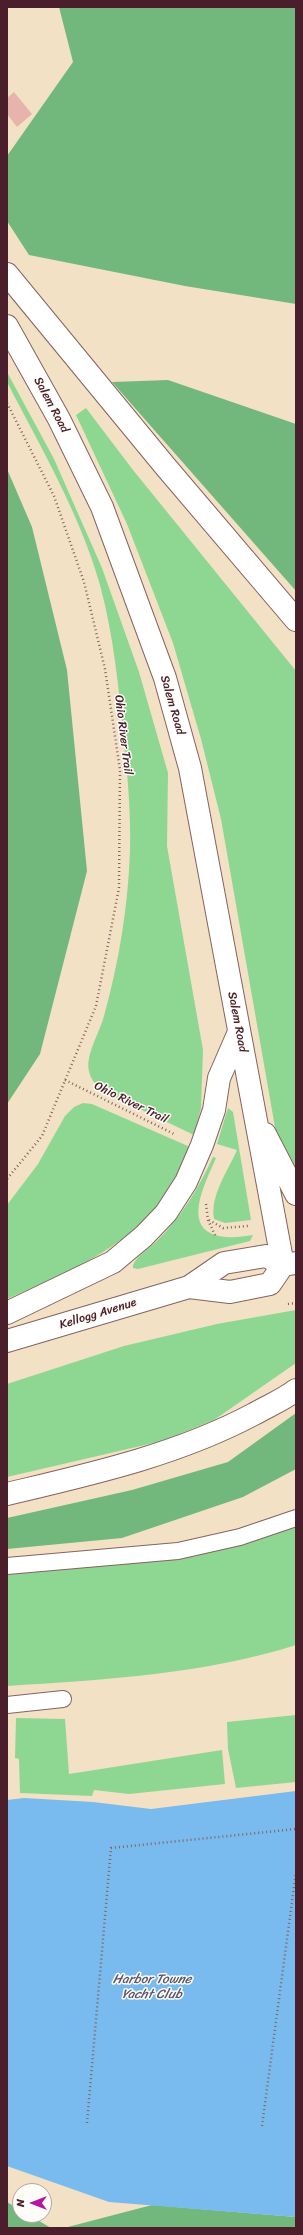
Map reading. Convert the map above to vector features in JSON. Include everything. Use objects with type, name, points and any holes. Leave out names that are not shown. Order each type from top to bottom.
[{"type":"main road","points":[[7,274],[164,466],[296,620]]},
{"type":"main road","name":"Salem Road","points":[[7,326],[59,419],[102,508],[164,678],[190,768],[253,1111],[289,1264]]},
{"type":"main road","points":[[7,1313],[113,1262],[144,1236],[166,1213],[186,1182],[202,1145],[214,1110],[219,1078],[239,1032]]},
{"type":"main road","name":"Salem Road","points":[[253,1111],[296,1194]]},
{"type":"main road","name":"Kellogg Avenue","points":[[7,1341],[189,1287],[224,1263],[266,1256],[289,1264],[270,1284],[230,1292],[189,1287]]},
{"type":"main road","points":[[7,1494],[81,1476],[172,1450],[228,1428],[296,1390]]},
{"type":"lane","points":[[7,1566],[178,1550],[240,1537],[296,1518]]},
{"type":"lane","points":[[7,1705],[63,1700]]},
{"type":"path","name":"Ohio River Trail","points":[[7,403],[54,496],[84,582],[105,669],[120,770],[119,888],[96,1006],[42,1136],[7,1179]]},
{"type":"path","name":"Ohio River Trail","points":[[65,1080],[183,1138]]},
{"type":"path","points":[[208,1220],[223,1228],[248,1226]]},
{"type":"path","points":[[87,2123],[111,1848],[296,1829]]},
{"type":"path","points":[[262,2126],[296,1872]]},
{"type":"green space","points":[[59,7],[296,7],[296,304],[185,286],[29,255],[7,221],[7,156],[73,62]]},
{"type":"green space","points":[[7,372],[54,459],[102,568],[139,672],[168,773],[167,846],[203,1050],[201,1108],[194,1135],[102,1091],[95,1084],[88,1068],[89,1058],[104,1016],[114,975],[125,914],[129,872],[129,797],[118,683],[109,624],[92,559],[59,482],[7,382]]},
{"type":"green space","points":[[168,380],[296,424],[296,591],[112,382]]},
{"type":"green space","points":[[86,408],[133,470],[296,671],[296,1179],[279,1150],[221,819],[201,739],[173,643],[127,524],[76,415]]},
{"type":"green space","points":[[7,469],[32,527],[67,670],[87,871],[40,1054],[7,1104]]},
{"type":"green space","points":[[83,1103],[92,1104],[190,1147],[175,1181],[159,1204],[141,1223],[122,1239],[101,1254],[79,1266],[7,1299],[7,1205],[38,1164],[65,1116],[74,1107]]},
{"type":"green space","points":[[228,1108],[233,1112],[251,1220],[225,1223],[214,1219],[213,1210],[217,1192],[237,1150],[217,1144]]},
{"type":"green space","points":[[213,1157],[216,1158],[206,1181],[199,1206],[199,1217],[203,1227],[211,1234],[226,1237],[253,1235],[250,1241],[138,1269],[133,1268],[135,1261],[166,1232],[182,1212]]},
{"type":"green space","points":[[296,1310],[296,1363],[214,1420],[162,1441],[7,1477],[7,1384],[124,1346],[217,1324]]},
{"type":"green space","points":[[296,1413],[296,1469],[243,1497],[122,1538],[7,1549],[7,1518],[132,1490],[228,1462]]},
{"type":"green space","points":[[296,1527],[296,1645],[262,1655],[190,1669],[116,1678],[7,1686],[7,1574],[161,1560],[242,1544]]},
{"type":"green space","points":[[296,1715],[296,1782],[236,1788],[228,1749],[227,1722]]},
{"type":"green space","points":[[16,1718],[65,1719],[69,1774],[222,1750],[225,1784],[129,1794],[94,1790],[92,1796],[20,1793],[19,1759],[15,1758]]},
{"type":"green space","points":[[7,2202],[12,2205],[12,2223],[43,2223],[51,2228],[7,2228]]},
{"type":"green space","points":[[152,2205],[296,2217],[296,2228],[64,2228]]},
{"type":"water","name":"Harbor Towne Yacht Club","points":[[296,1791],[296,2217],[109,2202],[7,2166],[7,1800],[24,1798],[93,1802],[151,1809]]},
{"type":"building","points":[[14,92],[32,114],[17,127],[7,114],[7,98]]}]
